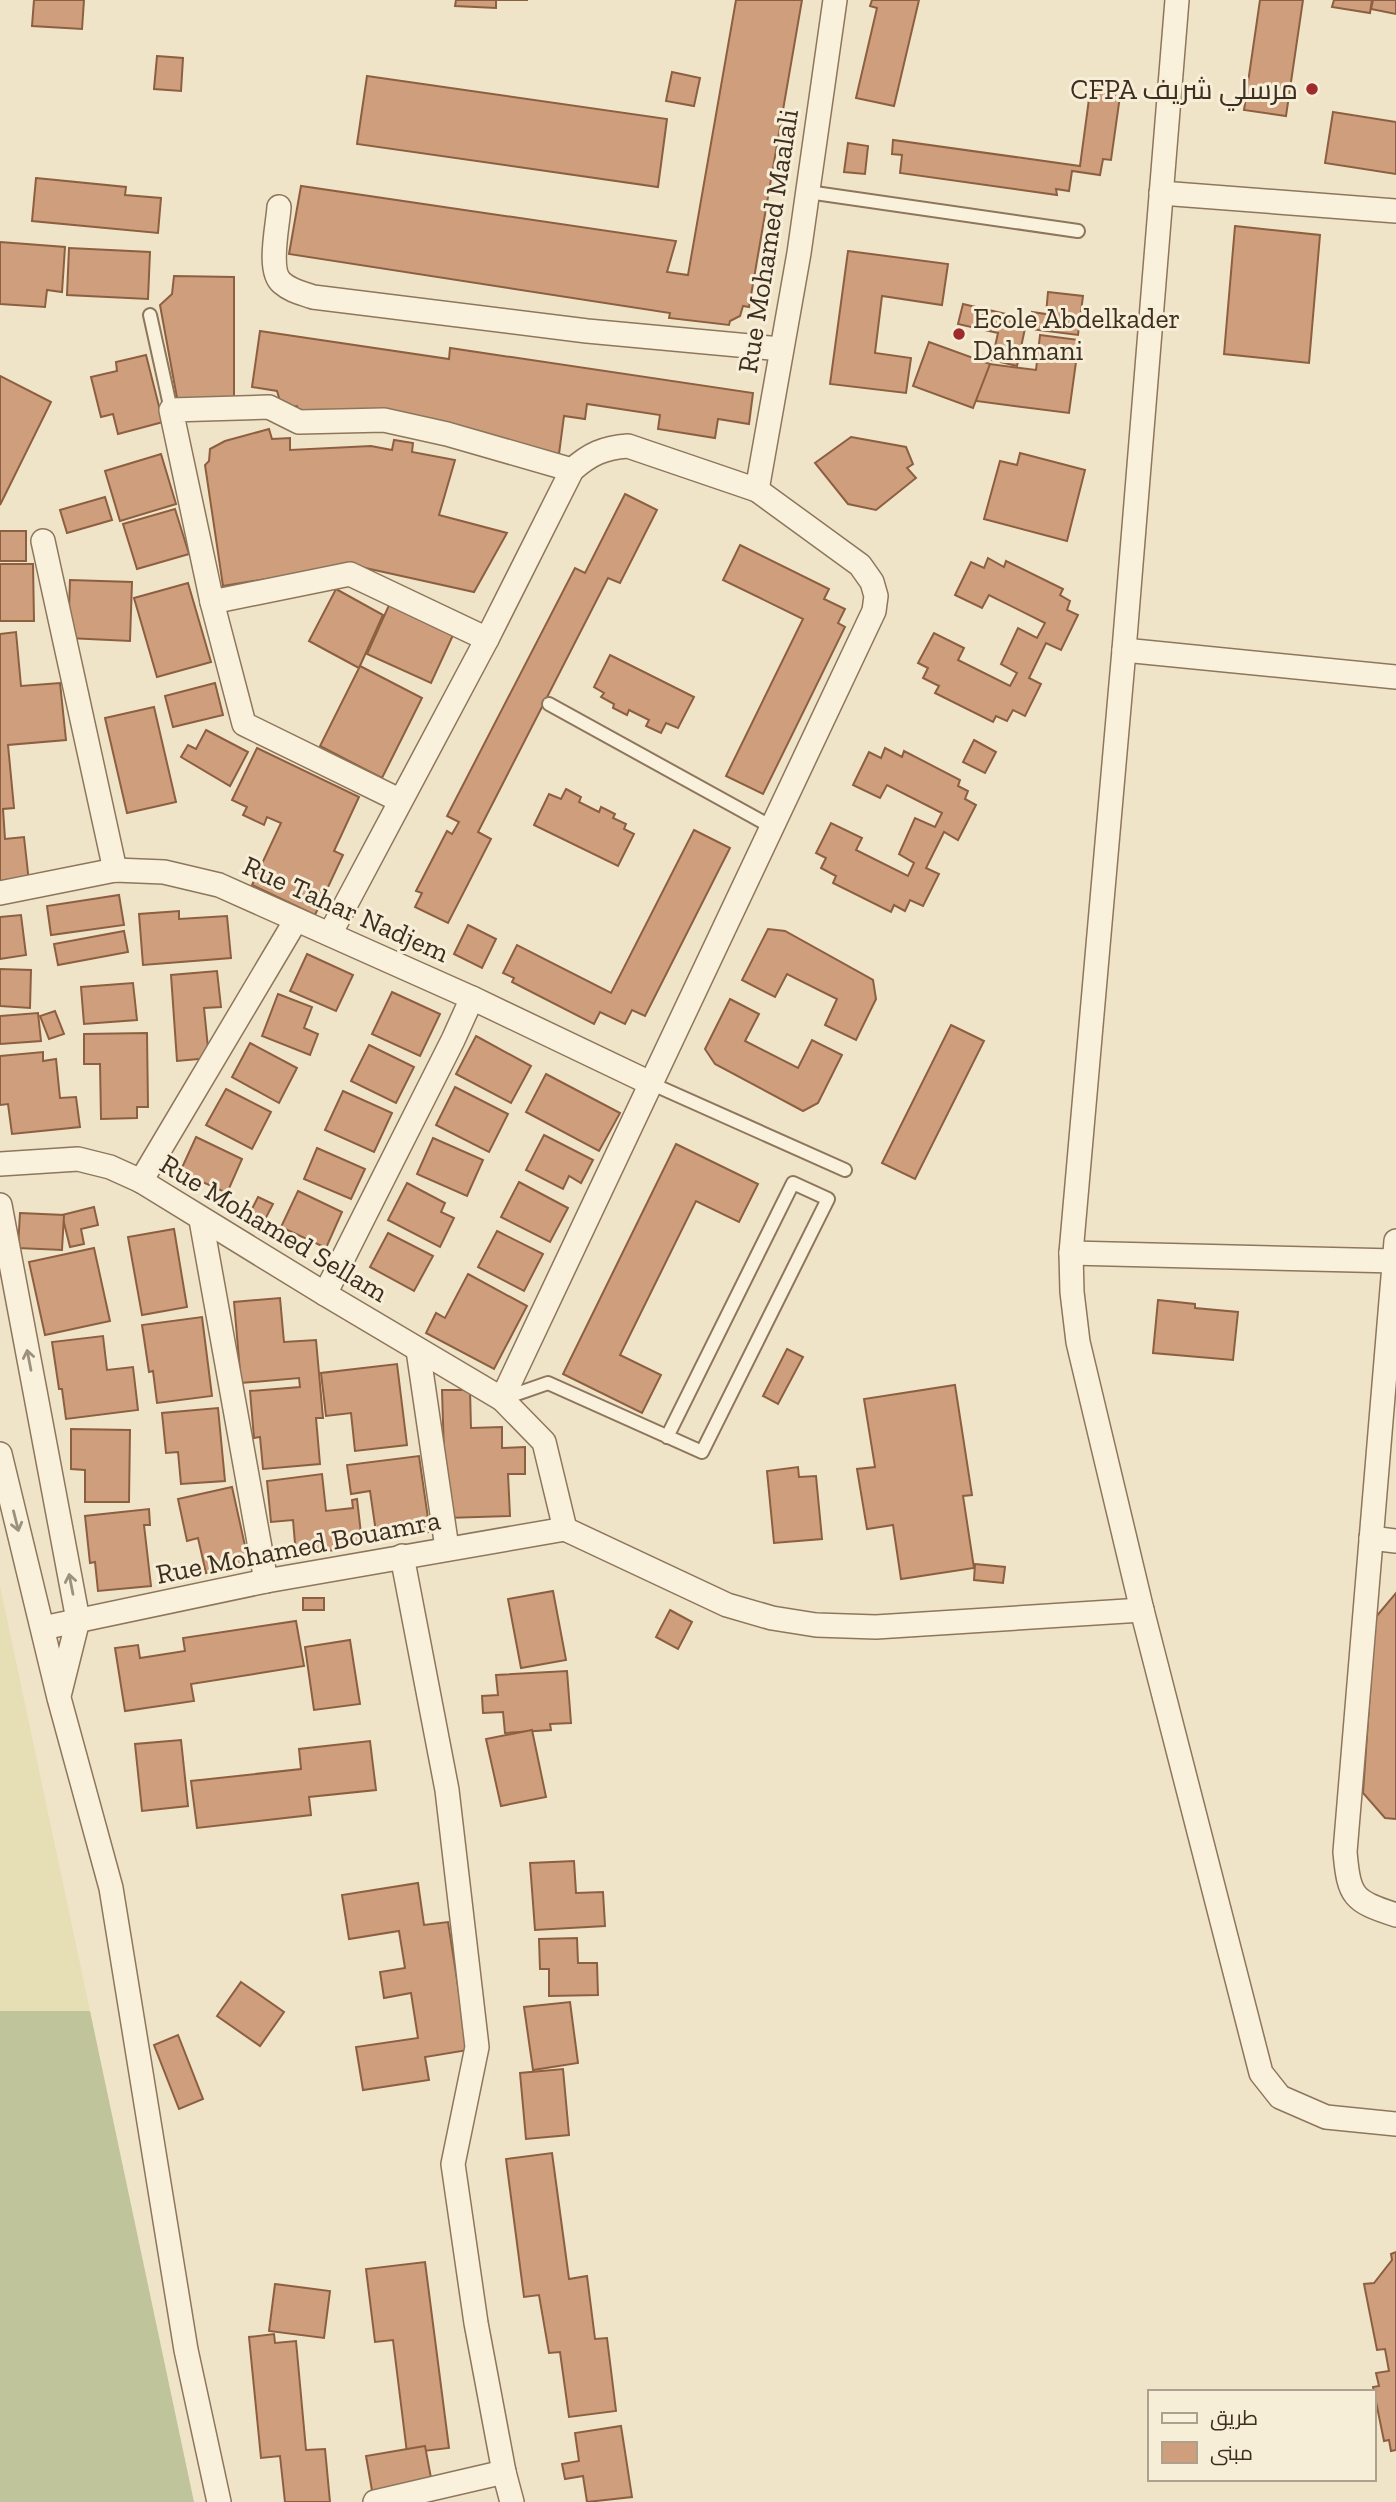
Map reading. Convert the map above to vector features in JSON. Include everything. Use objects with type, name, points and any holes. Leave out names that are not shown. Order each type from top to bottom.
[{"type":"street","name":"Rue Mohamed Maalali","points":[[757,491],[808,192],[835,0]]},
{"type":"street","points":[[1177,0],[1124,650],[1070,1252],[1072,1292],[1078,1342],[1142,1610],[1261,2073],[1280,2097],[1326,2117],[1396,2124]]},
{"type":"street","points":[[1161,193],[1396,211]]},
{"type":"street","points":[[279,207],[274,267],[279,282],[313,297],[587,331],[781,349]]},
{"type":"street","points":[[399,800],[244,724],[212,602],[171,410],[270,407],[299,422],[384,420],[447,434],[572,470]]},
{"type":"street","points":[[330,934],[487,639],[572,470],[589,456],[613,447],[628,446],[757,491],[860,565],[872,582],[876,596],[874,611],[502,1399]]},
{"type":"street","points":[[43,541],[115,870]]},
{"type":"street","points":[[212,602],[350,574],[487,639]]},
{"type":"street","points":[[1124,650],[1396,677]]},
{"type":"street","name":"Rue Tahar Nadjem","points":[[0,893],[115,870],[164,872],[219,885],[471,998],[650,1083]]},
{"type":"street","points":[[141,1181],[296,920]]},
{"type":"street","points":[[325,1294],[453,1040],[471,998]]},
{"type":"street","name":"Rue Mohamed Sellam","points":[[0,1164],[78,1159],[110,1167],[141,1181],[201,1220],[502,1399],[544,1442],[565,1529]]},
{"type":"street","points":[[0,1205],[78,1620],[59,1698]]},
{"type":"street","points":[[201,1220],[266,1581]]},
{"type":"street","points":[[1070,1252],[1395,1268],[1345,1852],[1348,1884],[1364,1905],[1396,1915]]},
{"type":"street","points":[[418,1350],[447,1548]]},
{"type":"street","points":[[0,1454],[59,1698],[111,1888],[186,2350],[219,2502]]},
{"type":"street","points":[[565,1529],[727,1605],[772,1618],[817,1625],[876,1627],[1142,1610]]},
{"type":"street","name":"Rue Mohamed Bouamra","points":[[43,1629],[266,1581],[565,1529]]},
{"type":"street","points":[[1371,1538],[1396,1541]]},
{"type":"street","points":[[402,1556],[447,1790],[477,2047],[453,2164],[476,2323],[512,2502]]},
{"type":"street","points":[[375,2502],[504,2472]]},
{"type":"lane","points":[[808,192],[1078,231]]},
{"type":"lane","points":[[150,315],[171,410]]},
{"type":"lane","points":[[549,704],[772,827]]},
{"type":"lane","points":[[650,1083],[845,1170]]},
{"type":"lane","points":[[502,1399],[548,1383],[678,1442],[702,1452],[828,1199],[793,1183],[667,1437]]},
{"type":"shaded area","points":[[0,1586],[90,2011],[0,2011]]},
{"type":"green space","points":[[0,2011],[90,2011],[194,2502],[0,2502]]},
{"type":"building","points":[[34,0],[84,0],[82,29],[32,26]]},
{"type":"building","points":[[456,0],[496,0],[496,8],[455,6]]},
{"type":"building","points":[[736,0],[802,0],[749,307],[743,306],[740,316],[730,321],[729,325],[669,318],[670,313],[289,254],[301,186],[676,241],[667,272],[688,275]]},
{"type":"building","points":[[872,0],[919,0],[894,106],[856,98],[877,8],[870,6]]},
{"type":"building","points":[[1260,0],[1303,0],[1286,116],[1244,110]]},
{"type":"building","points":[[1334,0],[1372,0],[1370,13],[1332,7]]},
{"type":"building","points":[[1373,0],[1396,0],[1396,14],[1371,9]]},
{"type":"building","points":[[157,56],[183,58],[181,91],[154,89]]},
{"type":"building","points":[[672,72],[700,78],[694,106],[666,101]]},
{"type":"building","points":[[367,76],[667,119],[658,187],[357,144]]},
{"type":"building","points":[[1091,84],[1106,86],[1105,94],[1120,96],[1111,160],[1103,159],[1100,175],[1072,171],[1069,191],[1056,189],[1057,195],[900,173],[902,155],[892,154],[893,140],[1080,166]]},
{"type":"building","points":[[1333,112],[1396,122],[1396,174],[1325,163]]},
{"type":"building","points":[[848,143],[868,146],[865,174],[844,172]]},
{"type":"building","points":[[36,178],[126,187],[125,195],[161,198],[158,233],[32,221]]},
{"type":"building","points":[[1235,226],[1320,235],[1309,363],[1224,354]]},
{"type":"building","points":[[0,242],[65,247],[62,292],[47,290],[45,307],[0,304]]},
{"type":"building","points":[[69,248],[150,252],[148,299],[67,295]]},
{"type":"building","points":[[848,251],[948,264],[942,305],[882,296],[875,353],[911,358],[906,393],[830,384]]},
{"type":"building","points":[[174,276],[234,277],[234,401],[177,398],[160,305],[172,294]]},
{"type":"building","points":[[1048,292],[1083,296],[1078,335],[1030,329],[1032,312],[1046,314]]},
{"type":"building","points":[[963,304],[1027,319],[1017,366],[992,360],[998,333],[958,324]]},
{"type":"building","points":[[260,331],[449,359],[450,348],[753,393],[749,424],[718,419],[715,438],[658,429],[660,415],[587,404],[585,419],[564,416],[559,454],[345,411],[301,418],[297,406],[282,408],[277,391],[252,387]]},
{"type":"building","points":[[1040,335],[1079,340],[1069,413],[976,401],[982,363],[1036,370]]},
{"type":"building","points":[[929,342],[990,364],[973,408],[913,386]]},
{"type":"building","points":[[146,355],[163,422],[118,434],[113,414],[101,417],[91,377],[117,371],[116,362]]},
{"type":"building","points":[[0,376],[51,402],[0,505]]},
{"type":"building","points":[[269,429],[272,439],[290,438],[290,450],[371,446],[392,450],[394,440],[413,443],[412,452],[455,460],[439,515],[507,533],[474,592],[352,565],[223,586],[205,465],[209,461],[210,449],[225,441]]},
{"type":"building","points":[[851,437],[906,447],[913,464],[907,468],[916,478],[876,510],[848,504],[815,463]]},
{"type":"building","points":[[1020,453],[1085,470],[1067,541],[984,519],[1000,461],[1017,465]]},
{"type":"building","points":[[161,454],[176,504],[120,521],[105,471]]},
{"type":"building","points":[[625,494],[657,510],[620,583],[608,578],[478,832],[491,839],[448,923],[415,907],[422,893],[416,891],[447,831],[452,834],[459,822],[447,816],[575,568],[585,573]]},
{"type":"building","points":[[105,497],[112,520],[67,533],[60,510]]},
{"type":"building","points":[[175,509],[189,554],[137,569],[123,524]]},
{"type":"building","points":[[0,531],[26,531],[26,561],[0,561]]},
{"type":"building","points":[[740,545],[829,589],[824,599],[845,609],[838,623],[845,627],[763,794],[726,776],[803,619],[723,580]]},
{"type":"building","points":[[988,558],[1004,567],[1006,561],[1063,589],[1060,595],[1070,601],[1067,610],[1078,615],[1061,650],[1046,643],[1029,678],[1041,684],[1025,716],[1013,710],[1007,721],[996,716],[993,722],[935,693],[939,686],[923,678],[928,668],[918,663],[934,633],[964,648],[958,660],[1010,686],[1017,673],[1001,664],[1018,628],[1037,638],[1045,623],[989,595],[982,608],[955,595],[971,562],[984,568]]},
{"type":"building","points":[[0,564],[33,564],[34,621],[0,621]]},
{"type":"building","points":[[70,580],[132,582],[130,641],[68,638]]},
{"type":"building","points":[[188,583],[211,662],[157,677],[134,598]]},
{"type":"building","points":[[336,589],[383,615],[359,668],[309,641]]},
{"type":"building","points":[[390,603],[454,633],[431,683],[367,654]]},
{"type":"building","points":[[16,632],[21,686],[60,683],[66,740],[8,745],[14,808],[3,809],[5,839],[24,837],[29,882],[0,885],[0,634]]},
{"type":"building","points":[[610,655],[694,697],[678,728],[666,723],[661,733],[646,726],[649,720],[629,710],[627,715],[613,708],[614,704],[601,697],[604,693],[594,687]]},
{"type":"building","points":[[360,666],[422,698],[382,778],[320,746]]},
{"type":"building","points":[[215,683],[223,715],[173,727],[165,696]]},
{"type":"building","points":[[154,707],[176,802],[127,813],[105,718]]},
{"type":"building","points":[[206,730],[248,752],[230,786],[181,757],[188,745],[196,749]]},
{"type":"building","points":[[974,740],[996,752],[985,773],[963,762]]},
{"type":"building","points":[[257,748],[359,797],[334,851],[343,855],[315,915],[252,885],[281,823],[267,817],[264,825],[243,815],[247,807],[232,800]]},
{"type":"building","points":[[885,748],[902,757],[904,751],[960,780],[958,786],[968,791],[965,799],[976,805],[958,840],[944,832],[926,868],[939,874],[923,906],[910,900],[905,911],[894,905],[891,912],[833,883],[836,876],[821,868],[826,858],[816,853],[831,823],[862,838],[856,850],[908,876],[914,863],[899,854],[915,818],[935,827],[942,813],[887,785],[880,798],[853,785],[869,752],[881,758]]},
{"type":"building","points":[[566,789],[581,797],[579,802],[599,812],[601,807],[615,814],[613,818],[626,824],[624,829],[634,834],[618,866],[534,825],[549,794],[561,799]]},
{"type":"building","points":[[694,830],[730,848],[645,1016],[632,1010],[625,1024],[600,1012],[594,1024],[512,982],[514,978],[503,973],[517,945],[611,993]]},
{"type":"building","points":[[119,895],[124,925],[51,935],[47,906]]},
{"type":"building","points":[[179,911],[179,919],[227,916],[231,958],[143,965],[139,914]]},
{"type":"building","points":[[21,915],[26,955],[0,959],[0,917]]},
{"type":"building","points":[[468,925],[496,939],[482,968],[454,954]]},
{"type":"building","points":[[768,929],[785,931],[873,980],[876,999],[856,1040],[825,1025],[837,999],[787,974],[775,997],[742,980]]},
{"type":"building","points":[[124,931],[128,952],[58,965],[54,944]]},
{"type":"building","points":[[307,954],[353,975],[336,1011],[290,991]]},
{"type":"building","points":[[0,969],[31,970],[30,1008],[0,1006]]},
{"type":"building","points":[[217,971],[221,1007],[204,1008],[209,1058],[177,1061],[171,975]]},
{"type":"building","points":[[133,983],[137,1020],[84,1024],[81,987]]},
{"type":"building","points":[[392,992],[440,1014],[420,1056],[372,1034]]},
{"type":"building","points":[[278,994],[312,1007],[304,1028],[318,1034],[310,1055],[262,1036]]},
{"type":"building","points":[[730,999],[759,1014],[745,1041],[798,1068],[812,1040],[842,1055],[818,1103],[803,1111],[715,1064],[705,1049]]},
{"type":"building","points":[[55,1011],[64,1034],[49,1039],[40,1016]]},
{"type":"building","points":[[38,1013],[41,1041],[0,1044],[0,1016]]},
{"type":"building","points":[[951,1025],[984,1041],[915,1179],[882,1163]]},
{"type":"building","points":[[147,1033],[148,1107],[137,1107],[137,1118],[101,1119],[100,1064],[84,1064],[84,1034]]},
{"type":"building","points":[[476,1036],[531,1066],[511,1103],[456,1074]]},
{"type":"building","points":[[250,1043],[297,1068],[279,1103],[232,1077]]},
{"type":"building","points":[[369,1045],[414,1067],[396,1103],[351,1081]]},
{"type":"building","points":[[43,1052],[43,1061],[56,1059],[60,1098],[76,1097],[80,1127],[12,1134],[8,1104],[0,1105],[0,1056]]},
{"type":"building","points":[[546,1074],[620,1113],[599,1151],[526,1112]]},
{"type":"building","points":[[455,1087],[508,1114],[489,1152],[436,1125]]},
{"type":"building","points":[[226,1089],[271,1112],[252,1149],[206,1125]]},
{"type":"building","points":[[343,1091],[392,1113],[374,1152],[325,1130]]},
{"type":"building","points":[[544,1135],[593,1160],[581,1183],[569,1176],[563,1189],[526,1170]]},
{"type":"building","points":[[196,1137],[242,1159],[227,1193],[180,1172]]},
{"type":"building","points":[[433,1138],[483,1160],[467,1196],[417,1174]]},
{"type":"building","points":[[676,1144],[758,1184],[739,1222],[696,1201],[620,1355],[661,1375],[642,1413],[563,1374]]},
{"type":"building","points":[[317,1148],[365,1169],[351,1199],[304,1179]]},
{"type":"building","points":[[519,1182],[568,1208],[550,1242],[501,1217]]},
{"type":"building","points":[[407,1183],[445,1203],[441,1212],[454,1218],[440,1247],[388,1220]]},
{"type":"building","points":[[298,1191],[342,1212],[326,1248],[281,1227]]},
{"type":"building","points":[[258,1197],[273,1204],[259,1231],[245,1223]]},
{"type":"building","points":[[94,1207],[98,1225],[81,1229],[84,1244],[70,1247],[62,1215]]},
{"type":"building","points":[[20,1213],[64,1215],[62,1250],[18,1248]]},
{"type":"building","points":[[174,1229],[187,1307],[142,1315],[128,1237]]},
{"type":"building","points":[[497,1231],[543,1254],[524,1291],[478,1267]]},
{"type":"building","points":[[388,1233],[433,1256],[414,1291],[370,1267]]},
{"type":"building","points":[[94,1248],[110,1321],[45,1335],[29,1262]]},
{"type":"building","points":[[468,1274],[527,1306],[494,1369],[426,1333],[436,1313],[445,1318]]},
{"type":"building","points":[[280,1298],[284,1342],[316,1340],[323,1418],[316,1418],[320,1464],[263,1469],[260,1437],[254,1438],[250,1391],[300,1387],[299,1378],[241,1383],[234,1302]]},
{"type":"building","points":[[1158,1300],[1195,1304],[1195,1308],[1238,1312],[1233,1360],[1153,1353]]},
{"type":"building","points":[[202,1317],[212,1396],[157,1403],[153,1371],[149,1372],[142,1325]]},
{"type":"building","points":[[103,1336],[107,1370],[133,1367],[138,1410],[66,1419],[52,1342]]},
{"type":"building","points":[[787,1349],[803,1357],[778,1404],[763,1396]]},
{"type":"building","points":[[397,1364],[407,1445],[355,1451],[351,1413],[326,1416],[321,1373]]},
{"type":"building","points":[[955,1385],[972,1495],[963,1496],[974,1568],[901,1579],[893,1525],[867,1529],[857,1469],[875,1467],[864,1399]]},
{"type":"building","points":[[442,1390],[470,1390],[471,1428],[502,1427],[502,1448],[525,1447],[525,1474],[508,1474],[510,1516],[446,1518]]},
{"type":"building","points":[[218,1408],[225,1481],[181,1484],[178,1452],[166,1453],[162,1413]]},
{"type":"building","points":[[71,1429],[130,1430],[129,1502],[85,1502],[85,1470],[71,1469]]},
{"type":"building","points":[[419,1456],[430,1532],[377,1539],[370,1491],[351,1494],[347,1465]]},
{"type":"building","points":[[798,1467],[799,1477],[816,1476],[822,1539],[774,1543],[767,1471]]},
{"type":"building","points":[[322,1474],[326,1511],[353,1508],[352,1500],[357,1499],[362,1542],[335,1545],[336,1550],[296,1555],[293,1520],[271,1522],[267,1481]]},
{"type":"building","points":[[232,1487],[249,1564],[206,1573],[198,1538],[187,1541],[178,1499]]},
{"type":"building","points":[[149,1509],[150,1525],[144,1525],[151,1586],[98,1591],[95,1562],[90,1563],[85,1516]]},
{"type":"building","points":[[975,1564],[1005,1567],[1003,1583],[974,1580]]},
{"type":"building","points":[[553,1591],[566,1660],[521,1668],[508,1599]]},
{"type":"building","points":[[1396,1593],[1396,1819],[1385,1818],[1363,1793],[1375,1618]]},
{"type":"building","points":[[303,1598],[324,1598],[324,1610],[303,1610]]},
{"type":"building","points":[[670,1610],[692,1622],[678,1649],[656,1637]]},
{"type":"building","points":[[296,1621],[304,1666],[191,1684],[194,1701],[125,1711],[115,1648],[138,1645],[140,1658],[185,1651],[183,1638]]},
{"type":"building","points":[[350,1640],[360,1704],[314,1710],[305,1647]]},
{"type":"building","points":[[567,1671],[571,1723],[550,1724],[551,1730],[505,1733],[503,1712],[483,1713],[482,1696],[498,1695],[496,1675]]},
{"type":"building","points":[[532,1730],[546,1797],[501,1806],[486,1739]]},
{"type":"building","points":[[181,1740],[188,1806],[142,1811],[135,1744]]},
{"type":"building","points":[[370,1741],[376,1790],[309,1797],[311,1815],[197,1828],[191,1781],[301,1769],[299,1749]]},
{"type":"building","points":[[574,1861],[576,1893],[603,1892],[605,1926],[535,1930],[530,1863]]},
{"type":"building","points":[[418,1883],[424,1925],[448,1922],[468,2050],[425,2057],[429,2080],[363,2090],[356,2047],[418,2038],[411,1993],[384,1998],[380,1972],[405,1968],[399,1931],[349,1939],[342,1895]]},
{"type":"building","points":[[577,1938],[578,1963],[597,1963],[598,1995],[549,1996],[549,1969],[540,1969],[539,1939]]},
{"type":"building","points":[[241,1982],[284,2012],[260,2046],[217,2016]]},
{"type":"building","points":[[570,2002],[578,2063],[533,2070],[524,2007]]},
{"type":"building","points":[[178,2035],[203,2099],[179,2109],[154,2045]]},
{"type":"building","points":[[563,2069],[569,2135],[526,2139],[520,2073]]},
{"type":"building","points":[[552,2153],[569,2279],[587,2276],[595,2339],[607,2338],[616,2411],[569,2417],[560,2352],[549,2353],[539,2295],[524,2297],[506,2159]]},
{"type":"building","points":[[1396,2252],[1396,2450],[1391,2451],[1389,2440],[1384,2441],[1373,2387],[1379,2386],[1376,2373],[1389,2371],[1385,2349],[1377,2350],[1364,2284],[1374,2283],[1392,2260],[1391,2254]]},
{"type":"building","points":[[425,2262],[449,2448],[407,2453],[393,2340],[375,2342],[366,2269]]},
{"type":"building","points":[[275,2284],[330,2291],[324,2338],[269,2331]]},
{"type":"building","points":[[274,2334],[275,2343],[296,2341],[306,2450],[325,2449],[330,2502],[285,2502],[280,2456],[261,2458],[249,2337]]},
{"type":"building","points":[[621,2426],[632,2497],[587,2502],[583,2476],[565,2479],[562,2464],[579,2461],[575,2433]]},
{"type":"building","points":[[425,2446],[435,2499],[374,2502],[366,2456]]},
{"type":"place","name":"CFPA مرسلي شريف","points":[[1312,89]]},
{"type":"place","name":"Ecole Abdelkader Dahmani","points":[[959,334]]}]
